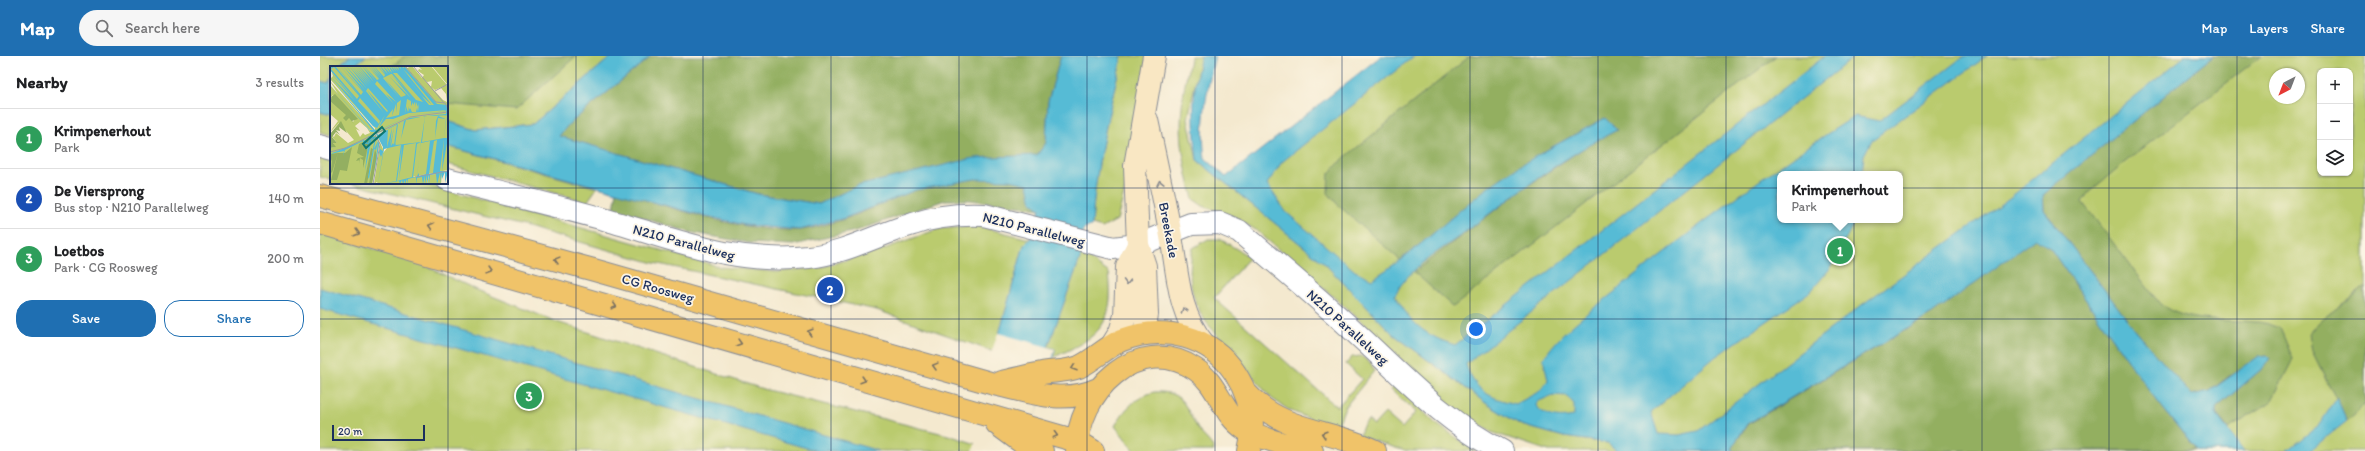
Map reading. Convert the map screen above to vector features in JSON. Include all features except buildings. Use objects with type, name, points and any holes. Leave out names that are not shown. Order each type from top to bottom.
[{"type":"main road","name":"Breekade","points":[[1144,334],[1147,314],[1145,266],[1138,245],[1134,166],[1154,56]]},
{"type":"main road","name":"Breekade","points":[[1145,112],[1170,232],[1182,302],[1190,325],[1204,344]]},
{"type":"main road","name":"CG Roosweg","points":[[320,196],[973,376],[994,384],[1043,395],[1071,397],[1098,389]]},
{"type":"main road","points":[[320,223],[616,307],[985,415],[1034,442],[1082,448],[1082,419],[1098,389],[1110,377],[1125,367],[1148,359],[1173,360],[1185,364],[1206,378],[1232,418],[1250,442],[1312,451]]},
{"type":"main road","name":"Breekade","points":[[1104,351],[1125,316],[1127,267],[1138,245]]},
{"type":"main road","points":[[1125,367],[1137,352],[1144,334]]},
{"type":"main road","points":[[994,384],[1049,372],[1069,370],[1104,351],[1144,334],[1181,335],[1204,344],[1232,370],[1245,392],[1252,412],[1250,442]]},
{"type":"main road","points":[[1245,392],[1265,412],[1280,420],[1374,451]]},
{"type":"street","points":[[320,146],[330,149]]},
{"type":"street","name":"N210 Parallelweg","points":[[448,179],[600,218],[710,252],[759,259],[810,257],[838,252],[913,224],[936,218],[963,214],[984,215],[1113,248],[1138,245],[1191,224],[1220,223],[1239,231],[1357,334],[1432,404],[1465,430],[1502,451]]},
{"type":"green space","points":[[320,56],[350,56],[337,66],[330,66],[330,79],[328,83],[320,81]]},
{"type":"green space","points":[[366,56],[612,56],[533,124],[476,130],[448,121],[448,66],[353,66]]},
{"type":"green space","points":[[405,56],[576,56],[516,110],[448,104],[448,66],[392,66]]},
{"type":"green space","points":[[651,56],[1061,56],[1048,102],[1046,143],[1037,155],[1040,209],[970,200],[945,200],[856,231],[793,245],[748,243],[689,232],[614,209],[617,191],[707,218],[730,223],[776,230],[799,230],[836,222],[872,208],[857,187],[819,204],[758,194],[558,136],[569,124]]},
{"type":"green space","points":[[1122,56],[1147,56],[1133,160],[1117,220],[1102,228],[1092,225],[1096,182],[1103,140]]},
{"type":"green space","points":[[1191,56],[1201,56],[1188,119],[1197,160],[1325,264],[1393,334],[1487,404],[1521,425],[1564,437],[1608,443],[1617,451],[1549,451],[1491,432],[1452,407],[1352,313],[1256,230],[1230,215],[1203,206],[1193,199],[1184,161],[1181,128],[1183,95]]},
{"type":"green space","points":[[1397,56],[2365,56],[2365,451],[1633,451],[1502,409],[1239,182]]},
{"type":"green space","points":[[1470,56],[1776,56],[1453,307],[1414,272],[1520,191],[1594,141],[1616,130],[1605,118],[1545,151],[1483,192],[1439,230],[1400,260],[1338,205],[1328,193],[1329,173],[1344,158]]},
{"type":"green space","points":[[2213,56],[2261,56],[2120,166],[2088,193],[2082,202],[2160,304],[2182,315],[2194,318],[2259,322],[2280,328],[2293,359],[2271,402],[2228,428],[2216,414],[2216,408],[2264,367],[2229,376],[2210,391],[2191,396],[2135,330],[2044,210],[2043,195]]},
{"type":"green space","points":[[320,112],[330,115],[330,135],[320,132]]},
{"type":"green space","points":[[448,146],[597,188],[587,202],[448,164]]},
{"type":"green space","points":[[320,158],[330,161],[330,179],[320,177]]},
{"type":"green space","points":[[352,184],[425,184],[721,267],[777,272],[822,267],[884,249],[938,229],[977,226],[1030,239],[1024,245],[994,352],[877,310],[654,263],[524,226]]},
{"type":"green space","points":[[320,233],[417,262],[477,290],[557,322],[763,389],[948,435],[976,444],[975,451],[320,451]]},
{"type":"green space","points":[[2035,238],[2050,248],[2147,388],[2196,450],[1734,451],[1731,449],[1747,425],[1932,314]]},
{"type":"green space","points":[[1208,239],[1220,239],[1250,257],[1214,298],[1337,407],[1362,379],[1346,364],[1352,357],[1361,356],[1371,363],[1374,371],[1345,407],[1336,430],[1289,410],[1271,398],[1206,322],[1196,304],[1193,295],[1190,268],[1193,248]]},
{"type":"green space","points":[[1082,253],[1109,273],[1110,291],[1106,317],[1101,327],[1093,335],[1070,350],[1054,357],[1055,349],[1048,347]]},
{"type":"green space","points":[[2365,287],[2365,404],[2347,421],[2312,351],[2309,333],[2321,320]]},
{"type":"green space","points":[[1395,384],[1435,423],[1476,451],[1405,451],[1359,436],[1363,426],[1368,420],[1374,425],[1385,413],[1402,428],[1416,412],[1391,390]]},
{"type":"green space","points":[[1154,392],[1165,392],[1173,394],[1179,398],[1184,403],[1200,432],[1212,446],[1214,451],[1135,451],[1115,426],[1122,414],[1131,404],[1136,400]]},
{"type":"water","points":[[350,56],[366,56],[353,66],[337,66]]},
{"type":"water","points":[[612,56],[651,56],[569,124],[559,136],[758,194],[819,204],[857,186],[974,158],[1037,155],[1046,143],[1048,101],[1061,56],[1122,56],[1099,161],[1092,225],[1083,230],[1082,253],[1048,347],[1055,349],[1054,357],[1024,451],[985,415],[994,352],[1024,245],[1030,239],[1040,209],[1032,203],[1028,184],[1010,180],[975,179],[916,190],[845,218],[800,230],[745,225],[697,214],[448,146],[448,121],[476,130],[533,124]]},
{"type":"water","points":[[1201,56],[1215,56],[1205,106],[1203,132],[1205,158],[1226,177],[1381,56],[1414,56],[1282,162],[1267,184],[1286,212],[1355,271],[1372,279],[1387,270],[1415,249],[1482,192],[1511,171],[1605,118],[1617,130],[1577,152],[1539,178],[1426,260],[1408,276],[1401,285],[1395,295],[1406,313],[1413,321],[1427,333],[1455,345],[1825,56],[1855,56],[1466,364],[1474,381],[1484,392],[1498,399],[1516,404],[1540,391],[1548,380],[1543,359],[1551,347],[1571,327],[1682,238],[1796,155],[1855,116],[1879,121],[1964,56],[1987,56],[1872,140],[1864,155],[1862,171],[1777,171],[1777,223],[1854,223],[1833,265],[1811,291],[1715,357],[1651,412],[1658,434],[1679,435],[1698,431],[1863,304],[2012,196],[2185,56],[2213,56],[2043,195],[2044,210],[2135,330],[2191,395],[2210,391],[2259,356],[2267,355],[2270,358],[2264,367],[2216,408],[2216,414],[2244,451],[2197,451],[2147,388],[2050,248],[2035,239],[1932,314],[1747,424],[1731,449],[1734,451],[1617,451],[1608,443],[1564,437],[1521,425],[1487,404],[1393,334],[1325,264],[1197,160],[1194,108],[1196,83]],"holes":[[[1553,395],[1567,396],[1574,404],[1574,416],[1563,417],[1554,417],[1544,413],[1536,406],[1537,402]]]},
{"type":"water","points":[[330,79],[330,115],[320,112],[320,81],[328,83]]},
{"type":"water","points":[[320,288],[879,451],[817,451],[320,309]]},
{"type":"water","points":[[2337,398],[2347,421],[2309,451],[2286,451],[2319,425]]},
{"type":"pier","points":[[998,333],[1055,349],[1026,451],[973,451],[983,415],[992,351]]},
{"type":"place","name":"Krimpenerhout","points":[[1840,251]]},
{"type":"place","name":"De Viersprong","points":[[830,290]]},
{"type":"place","name":"Loetbos","points":[[529,396]]}]
